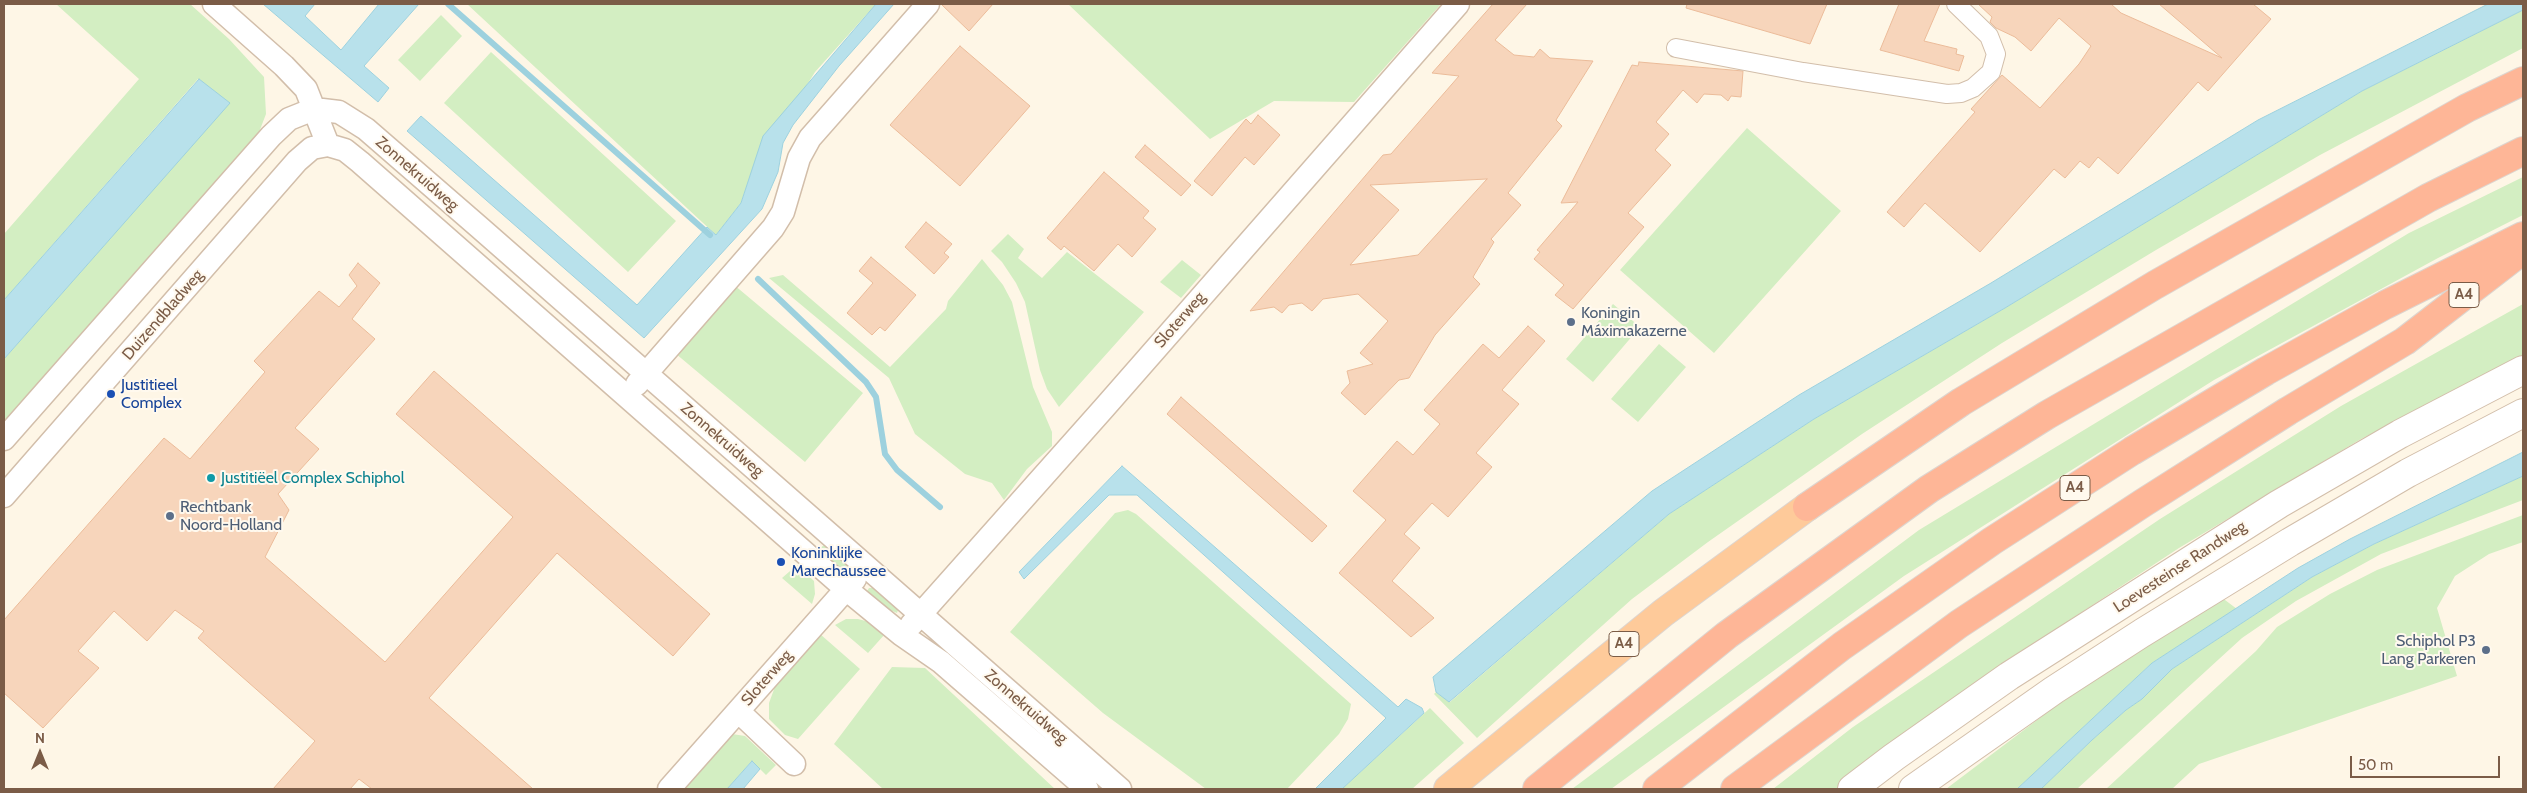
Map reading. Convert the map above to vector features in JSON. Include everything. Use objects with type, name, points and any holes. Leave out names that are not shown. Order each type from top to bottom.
[{"type":"highway","name":"A4","points":[[1448,789],[1663,612],[1807,507],[1961,402],[2155,285],[2467,108],[2523,81]]},
{"type":"highway","points":[[1537,789],[1727,635],[1929,489],[2047,415],[2410,208],[2523,151]]},
{"type":"highway","name":"A4","points":[[1657,789],[1842,646],[1992,541],[2132,450],[2266,371],[2376,310],[2523,236]]},
{"type":"highway","name":"A4","points":[[1735,789],[1959,624],[2208,462],[2405,341],[2523,250]]},
{"type":"street","points":[[214,4],[284,66],[306,89],[328,145]]},
{"type":"street","points":[[627,396],[773,228],[783,212],[799,158],[810,138],[928,4]]},
{"type":"street","name":"Sloterweg","points":[[902,635],[1458,4]]},
{"type":"street","points":[[1676,48],[1803,72],[1947,94],[1961,94],[1973,88],[1991,72],[1996,54],[1989,36],[1956,4]]},
{"type":"street","points":[[4,440],[271,136],[290,119],[314,109]]},
{"type":"street","name":"Zonnekruidweg","points":[[314,109],[339,112],[366,129],[1120,789]]},
{"type":"street","name":"Zonnekruidweg","points":[[328,145],[345,150],[360,162],[846,589],[902,635],[941,662],[1088,789]]},
{"type":"street","name":"Duizendbladweg","points":[[4,496],[297,161],[312,148],[328,145]]},
{"type":"street","name":"Loevesteinse Randweg","points":[[1852,789],[2009,676],[2279,504],[2400,434],[2523,370]]},
{"type":"street","points":[[1913,789],[2046,696],[2150,628],[2290,542],[2400,478],[2523,413]]},
{"type":"street","name":"Sloterweg","points":[[669,789],[866,567]]},
{"type":"street","points":[[738,711],[794,764]]},
{"type":"green space","points":[[56,4],[190,4],[229,39],[264,77],[266,114],[256,140],[4,427],[4,359],[229,103],[198,79],[4,300],[4,234],[139,79]]},
{"type":"green space","points":[[467,4],[876,4],[815,72],[751,175],[741,203],[716,235]]},
{"type":"green space","points":[[1068,4],[1441,4],[1354,102],[1274,101],[1210,139]]},
{"type":"green space","points":[[2523,10],[2523,48],[2320,155],[2156,250],[2002,343],[1862,434],[1708,542],[1632,599],[1477,738],[1434,694],[1436,692],[1450,702],[1669,514],[1814,419],[2005,308],[2362,91]]},
{"type":"green space","points":[[441,15],[462,36],[420,81],[398,60]]},
{"type":"green space","points":[[491,52],[676,221],[628,272],[444,103]]},
{"type":"green space","points":[[1747,128],[1841,211],[1714,353],[1620,270]]},
{"type":"green space","points":[[2523,177],[2523,215],[2438,258],[2214,380],[1904,576],[1611,789],[1572,789],[1919,530],[2409,233]]},
{"type":"green space","points":[[1008,234],[1024,249],[1018,258],[1042,278],[1067,252],[1144,312],[1059,407],[1047,389],[1040,370],[1025,302],[1016,283],[1002,262],[991,251]]},
{"type":"green space","points":[[982,259],[1003,285],[1012,302],[1033,387],[1052,432],[1052,446],[1027,469],[1004,500],[992,483],[965,474],[915,434],[889,378],[769,278],[783,275],[890,367],[946,309],[948,301]]},
{"type":"green space","points":[[1182,260],[1201,275],[1181,298],[1160,282]]},
{"type":"green space","points":[[721,274],[863,393],[805,462],[663,343]]},
{"type":"green space","points":[[1613,304],[1640,327],[1593,382],[1566,359]]},
{"type":"green space","points":[[2523,304],[2523,357],[2361,439],[2179,548],[2029,647],[1836,789],[1773,789],[1853,727],[2160,519],[2341,406]]},
{"type":"green space","points":[[1659,344],[1686,367],[1638,422],[1611,399]]},
{"type":"green space","points":[[2523,476],[2523,500],[2381,554],[2296,601],[2242,638],[2077,789],[2041,789],[2092,740],[2126,710],[2142,699],[2172,669],[2312,577],[2374,544]]},
{"type":"green space","points":[[1128,510],[1136,514],[1351,704],[1348,719],[1339,734],[1287,789],[1206,789],[1103,713],[1010,632],[1115,513]]},
{"type":"green space","points":[[2523,515],[2523,542],[2489,554],[2455,576],[2437,608],[2457,676],[2199,764],[2172,789],[2106,789],[2256,651],[2277,627],[2330,594],[2377,570]]},
{"type":"green space","points":[[827,543],[848,562],[848,570],[844,574],[819,555],[820,548]]},
{"type":"green space","points":[[797,565],[814,581],[815,594],[812,604],[782,578]]},
{"type":"green space","points":[[869,588],[877,588],[898,610],[897,613],[867,600],[865,594]]},
{"type":"green space","points":[[2221,597],[2237,609],[2152,663],[2017,789],[1946,789],[2053,708]]},
{"type":"green space","points":[[846,619],[858,619],[873,623],[885,634],[868,653],[835,625]]},
{"type":"green space","points":[[820,634],[860,669],[798,739],[785,735],[769,719],[769,703],[776,684]]},
{"type":"green space","points":[[892,667],[925,668],[1055,789],[883,789],[834,744]]},
{"type":"green space","points":[[1430,708],[1464,743],[1412,789],[1342,789]]},
{"type":"green space","points":[[732,734],[745,736],[776,765],[766,775],[752,761],[727,789],[684,789]]},
{"type":"water","points":[[263,4],[315,4],[305,16],[341,50],[379,4],[419,4],[364,66],[389,88],[378,102]]},
{"type":"water","points":[[876,4],[894,4],[839,66],[793,125],[783,143],[778,172],[762,209],[644,338],[407,131],[421,116],[637,305],[707,227],[716,235],[741,203],[763,136]]},
{"type":"water","points":[[2488,4],[2523,4],[2523,10],[2362,91],[2005,308],[1814,419],[1669,514],[1449,702],[1436,692],[1433,677],[1652,491],[1799,395],[1991,283],[2258,120]]},
{"type":"water","points":[[199,79],[230,103],[4,359],[4,300]]},
{"type":"water","points":[[2523,452],[2523,476],[2374,544],[2312,577],[2172,669],[2142,699],[2126,710],[2092,740],[2041,789],[2017,789],[2152,663],[2298,568],[2350,539]]},
{"type":"water","points":[[1122,466],[1398,707],[1406,699],[1422,708],[1424,713],[1342,789],[1315,789],[1386,718],[1137,495],[1109,495],[1024,579],[1019,572]]},
{"type":"water","points":[[752,761],[760,769],[743,789],[727,789]]},
{"type":"building","points":[[941,4],[993,4],[969,31]]},
{"type":"building","points":[[1493,4],[1527,4],[1495,40],[1514,55],[1534,57],[1540,49],[1550,58],[1593,61],[1556,120],[1562,126],[1508,193],[1521,205],[1491,239],[1494,242],[1473,277],[1480,284],[1435,335],[1409,378],[1399,380],[1365,415],[1341,393],[1350,383],[1347,371],[1373,364],[1360,353],[1388,321],[1358,294],[1323,299],[1312,311],[1302,303],[1289,305],[1282,313],[1274,307],[1250,311],[1383,155],[1391,154],[1459,76],[1432,73]],"holes":[[[1487,179],[1418,255],[1350,265],[1399,210],[1370,185]]]},
{"type":"building","points":[[1687,4],[1827,4],[1810,44],[1686,8]]},
{"type":"building","points":[[1899,4],[1940,4],[1924,41],[1957,49],[1956,54],[1964,56],[1959,71],[1880,50]]},
{"type":"building","points":[[1978,4],[2111,4],[2121,13],[2222,58],[2159,4],[2253,4],[2271,19],[2208,91],[2198,82],[2118,174],[2098,157],[2089,168],[2080,161],[2065,178],[2054,169],[1980,252],[1925,203],[1904,227],[1887,212],[1975,112],[1971,109],[2002,75],[2040,108],[2079,64],[2091,46],[2059,18],[2031,51],[2015,37],[1996,28],[1990,22],[1992,17]]},
{"type":"building","points":[[960,46],[1030,106],[960,186],[890,125]]},
{"type":"building","points":[[1639,62],[1743,71],[1741,97],[1731,96],[1728,101],[1721,95],[1704,94],[1697,103],[1683,90],[1656,122],[1669,134],[1655,150],[1671,165],[1628,213],[1644,227],[1573,309],[1555,295],[1564,285],[1534,259],[1540,252],[1537,250],[1578,202],[1561,203],[1632,65],[1638,66]]},
{"type":"building","points":[[1258,115],[1280,135],[1254,165],[1245,157],[1212,196],[1194,181],[1246,119],[1251,124]]},
{"type":"building","points":[[1145,145],[1191,185],[1181,196],[1135,157]]},
{"type":"building","points":[[1104,172],[1149,211],[1143,218],[1156,229],[1132,257],[1118,244],[1094,271],[1064,246],[1061,250],[1047,238]]},
{"type":"building","points":[[926,222],[952,244],[944,253],[949,257],[934,274],[905,247]]},
{"type":"building","points":[[871,257],[916,295],[885,331],[880,327],[872,335],[847,313],[873,283],[859,271]]},
{"type":"building","points":[[358,263],[380,283],[352,319],[375,339],[295,428],[319,449],[278,494],[289,510],[265,557],[385,662],[513,517],[396,414],[434,371],[710,614],[673,656],[557,553],[429,698],[533,789],[372,789],[359,779],[350,789],[273,789],[315,741],[198,638],[204,631],[175,610],[147,641],[114,611],[78,651],[99,668],[43,728],[4,693],[4,620],[164,438],[190,459],[265,372],[254,361],[319,291],[339,307],[357,286],[349,275]]},
{"type":"building","points":[[1528,326],[1545,341],[1502,390],[1519,404],[1476,453],[1492,467],[1448,517],[1432,503],[1404,534],[1420,548],[1392,581],[1434,618],[1411,637],[1339,573],[1386,520],[1353,491],[1397,441],[1413,455],[1440,424],[1424,410],[1483,344],[1499,358]]},
{"type":"building","points":[[1181,397],[1327,526],[1312,542],[1167,414]]},
{"type":"waterway","points":[[448,4],[710,235]]},
{"type":"waterway","points":[[758,279],[866,382],[876,397],[885,454],[897,470],[940,507]]},
{"type":"place","name":"Koningin Máximakazerne","points":[[1571,322]]},
{"type":"place","name":"Justitieel Complex","points":[[111,394]]},
{"type":"place","name":"Justitiëel Complex Schiphol","points":[[211,478]]},
{"type":"place","name":"Rechtbank Noord-Holland","points":[[170,516]]},
{"type":"place","name":"Koninklijke Marechaussee","points":[[781,562]]},
{"type":"place","name":"Schiphol P3 Lang Parkeren","points":[[2486,650]]}]
